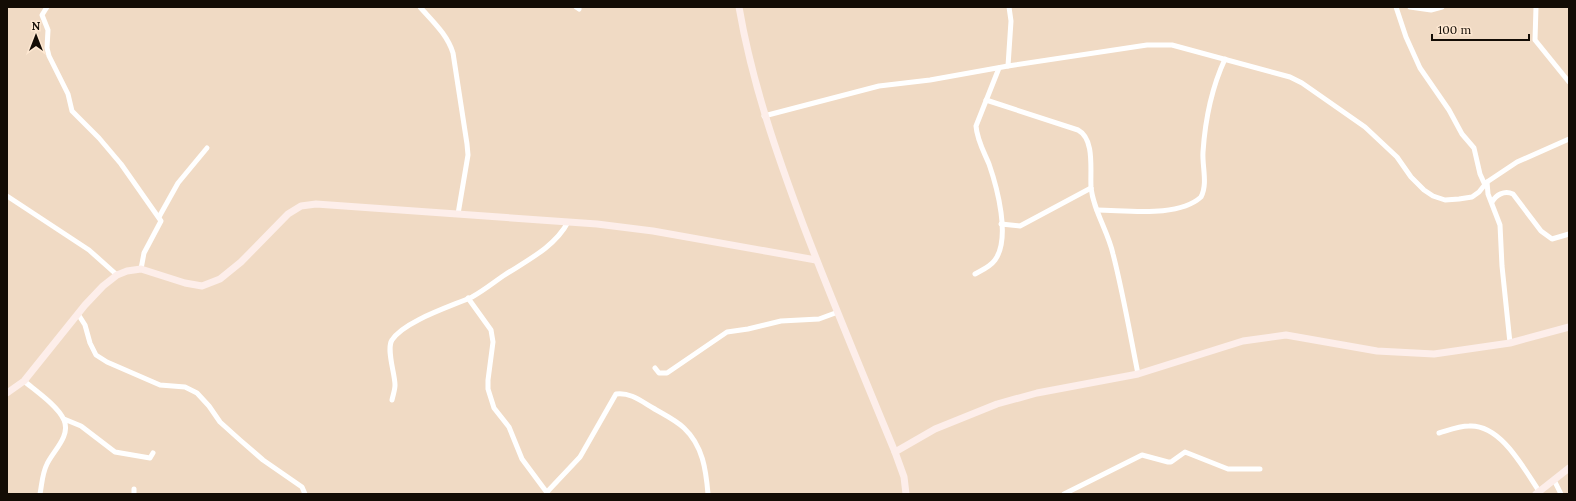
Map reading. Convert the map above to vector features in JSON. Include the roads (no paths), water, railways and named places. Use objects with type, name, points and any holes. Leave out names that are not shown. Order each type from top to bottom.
[{"type":"street","points":[[47,7],[42,15],[49,36],[47,48],[68,94],[72,111],[99,138],[121,164],[159,217],[160,225],[146,248],[141,269]]},
{"type":"street","points":[[420,7],[450,42],[453,53],[468,155],[458,214]]},
{"type":"street","points":[[739,7],[745,43],[764,116],[776,154],[816,260],[895,452],[906,493]]},
{"type":"street","points":[[1008,66],[1011,21],[1009,7]]},
{"type":"street","points":[[1396,7],[1406,37],[1420,68],[1449,110],[1462,134],[1474,148],[1480,174],[1486,184],[1487,191],[1500,225],[1502,266],[1510,343]]},
{"type":"street","points":[[1410,7],[1431,10],[1442,7]]},
{"type":"street","points":[[1536,7],[1535,40],[1569,82]]},
{"type":"street","points":[[764,116],[879,86],[930,80],[1008,66],[1147,45],[1172,45],[1290,77],[1366,127],[1397,157],[1411,178],[1433,196],[1445,200],[1472,196],[1484,196],[1491,200]]},
{"type":"street","points":[[1097,210],[1166,211],[1194,202],[1201,197],[1204,186],[1203,152],[1207,126],[1219,74],[1225,59]]},
{"type":"street","points":[[975,274],[989,266],[995,260],[1001,244],[1002,224],[998,199],[990,166],[977,134],[978,119],[999,68]]},
{"type":"street","points":[[986,100],[1083,132],[1087,139],[1090,156],[1092,188],[1097,210],[1113,252],[1138,374]]},
{"type":"street","points":[[1472,196],[1517,162],[1569,139]]},
{"type":"street","points":[[159,217],[178,183],[207,148]]},
{"type":"street","points":[[1002,224],[1020,226],[1092,188]]},
{"type":"street","points":[[1491,200],[1502,193],[1513,194],[1544,234],[1552,238],[1569,234]]},
{"type":"street","points":[[7,196],[89,250],[117,275]]},
{"type":"street","points":[[7,393],[24,381],[78,314],[103,286],[117,275],[127,271],[141,269],[185,283],[202,286],[220,279],[241,262],[288,214],[301,206],[316,204],[568,222],[653,231],[816,260]]},
{"type":"street","points":[[392,400],[395,386],[390,348],[392,340],[406,328],[468,298],[552,243],[563,232],[568,222]]},
{"type":"street","points":[[468,298],[491,330],[494,342],[488,380],[488,389],[494,408],[509,427],[522,458],[548,493],[580,457],[616,394],[625,393],[639,399],[684,428],[697,445],[705,463],[708,494]]},
{"type":"street","points":[[655,368],[659,373],[667,373],[728,332],[781,321],[819,319],[838,312]]},
{"type":"street","points":[[78,314],[85,325],[90,343],[96,355],[107,362],[140,377],[160,384],[185,387],[197,394],[209,406],[220,422],[263,460],[302,487],[304,494]]},
{"type":"street","points":[[895,452],[935,429],[997,404],[1038,393],[1138,374],[1243,341],[1286,335],[1345,346],[1411,354],[1454,352],[1510,343],[1569,327]]},
{"type":"street","points":[[24,381],[64,419],[81,426],[115,452],[150,458],[153,453]]},
{"type":"street","points":[[40,494],[42,476],[47,464],[63,438],[66,429],[64,419]]},
{"type":"street","points":[[1439,433],[1471,426],[1493,434],[1511,450],[1537,492],[1569,468]]},
{"type":"street","points":[[1064,494],[1142,455],[1172,462],[1185,452],[1228,469],[1260,469]]},
{"type":"street","points":[[1554,480],[1561,494]]}]
